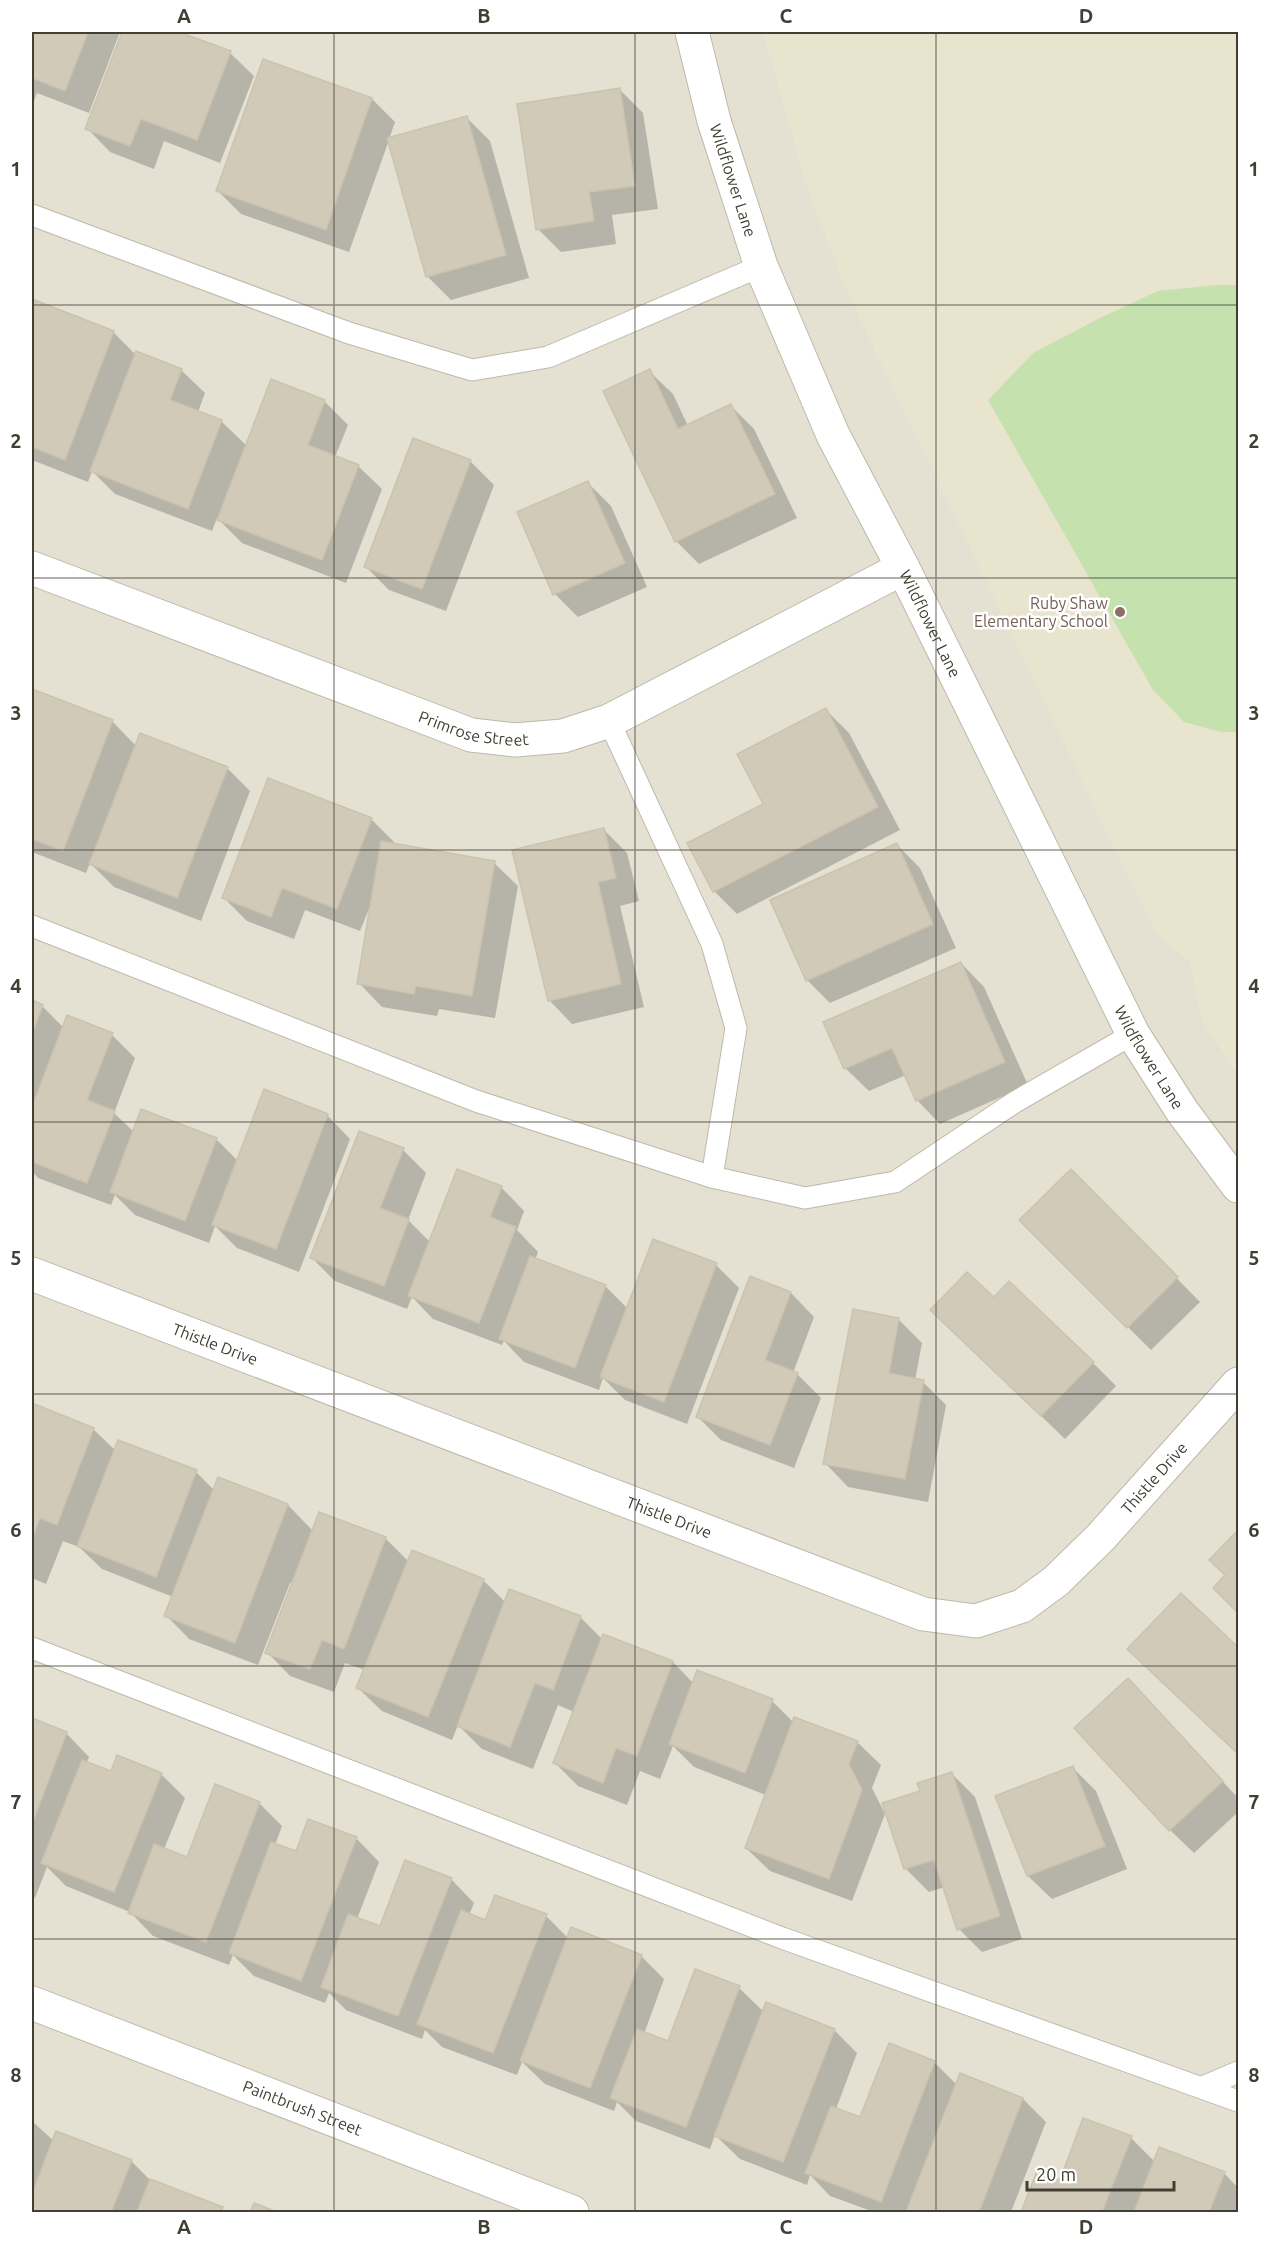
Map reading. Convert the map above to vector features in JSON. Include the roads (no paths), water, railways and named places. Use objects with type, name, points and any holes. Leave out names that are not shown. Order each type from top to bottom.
[{"type":"street","name":"Wildflower Lane","points":[[692,32],[714,121],[761,266],[833,435],[903,568],[1133,1034],[1182,1111],[1239,1186]]},
{"type":"street","name":"Primrose Street","points":[[32,568],[471,735],[515,740],[563,736],[609,721],[903,568]]},
{"type":"street","name":"Thistle Drive","points":[[32,1274],[923,1614],[976,1621],[1022,1606],[1056,1581],[1101,1538],[1239,1384]]},
{"type":"street","name":"Paintbrush Street","points":[[32,2003],[572,2212]]},
{"type":"lane","points":[[32,215],[349,333],[472,370],[548,357],[761,266]]},
{"type":"lane","points":[[609,721],[712,944],[736,1028],[712,1177]]},
{"type":"lane","points":[[32,926],[476,1101],[712,1177],[805,1198],[895,1182],[1015,1102],[1133,1034]]},
{"type":"lane","points":[[32,1648],[782,1938],[1239,2101]]},
{"type":"lane","points":[[1203,2087],[1239,2072]]},
{"type":"place","name":"Ruby Shaw Elementary School","points":[[1120,612]]}]
